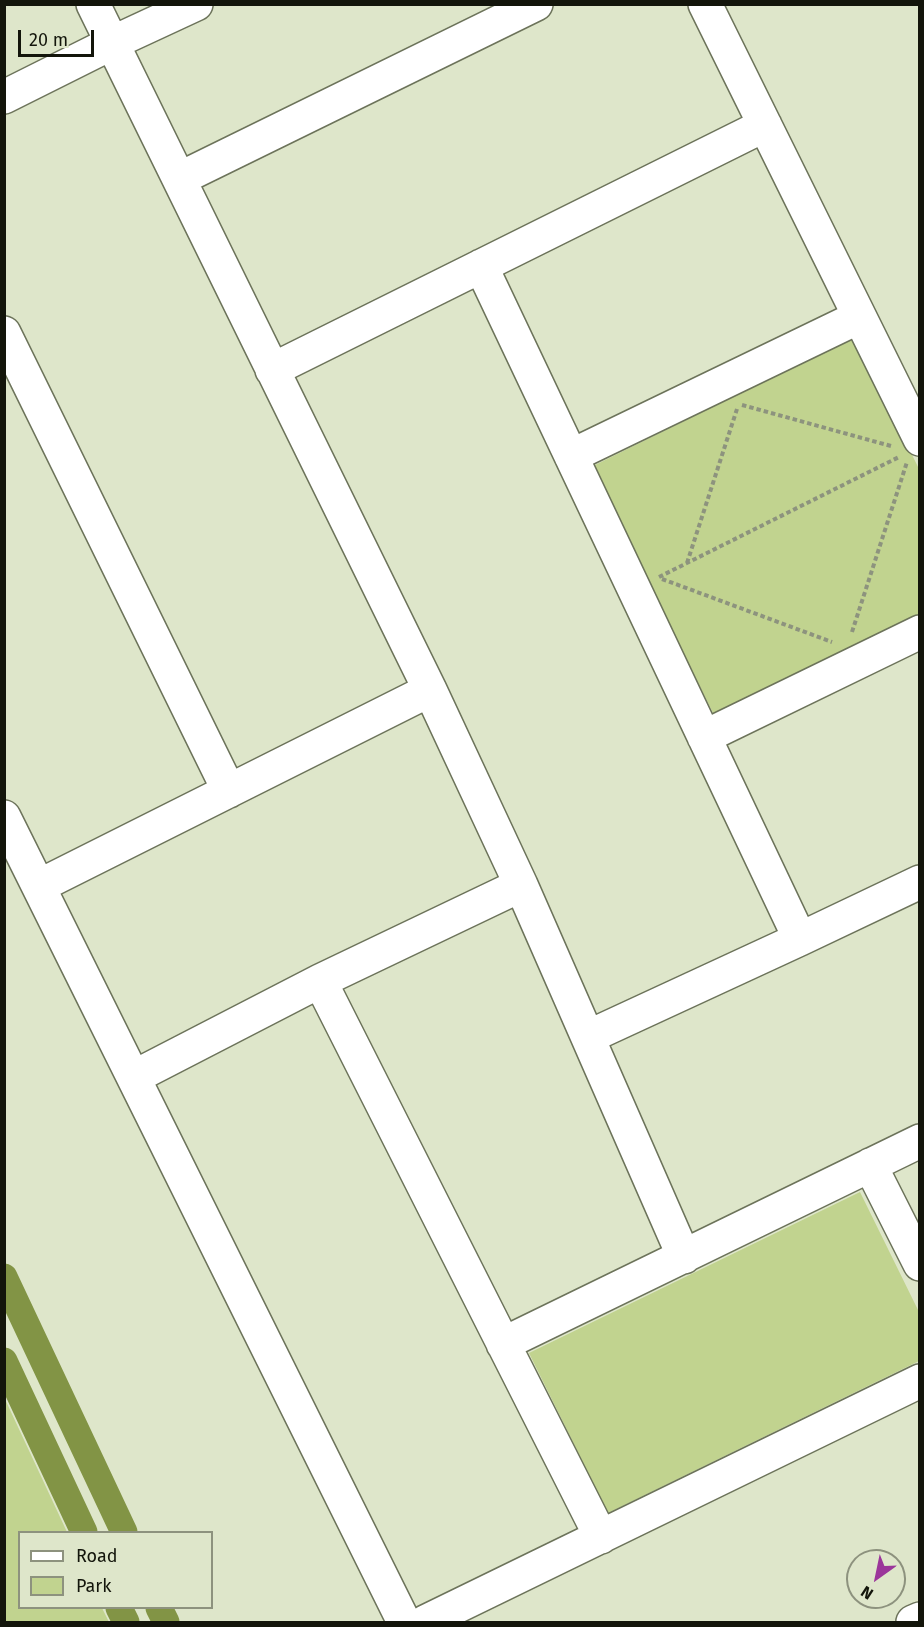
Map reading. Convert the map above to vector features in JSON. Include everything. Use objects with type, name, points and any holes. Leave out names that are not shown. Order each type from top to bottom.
[{"type":"street","points":[[93,4],[430,690],[521,885],[684,1257]]},
{"type":"street","points":[[4,97],[196,4]]},
{"type":"street","points":[[705,4],[860,316],[911,445]]},
{"type":"street","points":[[179,179],[532,5]]},
{"type":"street","points":[[272,370],[765,125]]},
{"type":"street","points":[[481,266],[571,456],[646,584],[704,737],[800,939]]},
{"type":"street","points":[[571,456],[860,316]]},
{"type":"street","points":[[4,333],[229,791]]},
{"type":"street","points":[[704,737],[851,655],[920,632]]},
{"type":"street","points":[[39,886],[430,690]]},
{"type":"street","points":[[4,817],[404,1623]]},
{"type":"street","points":[[588,1036],[920,882]]},
{"type":"street","points":[[134,1077],[320,981],[521,885]]},
{"type":"street","points":[[320,981],[601,1537]]},
{"type":"street","points":[[503,1344],[920,1141]]},
{"type":"street","points":[[870,1165],[920,1264]]},
{"type":"street","points":[[425,1623],[920,1381]]},
{"type":"street","points":[[913,1623],[920,1619]]},
{"type":"path","points":[[687,563],[739,405],[911,445]]},
{"type":"path","points":[[646,584],[911,445]]},
{"type":"path","points":[[646,584],[851,655],[911,445]]},
{"type":"green space","points":[[854,337],[919,469],[919,614],[714,715],[591,467]]},
{"type":"green space","points":[[860,1192],[919,1312],[919,1361],[608,1513],[529,1353]]},
{"type":"green space","points":[[4,1397],[67,1531],[18,1531],[18,1609],[102,1609],[109,1622],[5,1622]]},
{"type":"waterway","points":[[4,1277],[124,1531]]},
{"type":"waterway","points":[[4,1361],[84,1531]]},
{"type":"waterway","points":[[120,1609],[126,1622]]},
{"type":"waterway","points":[[160,1609],[166,1622]]}]
